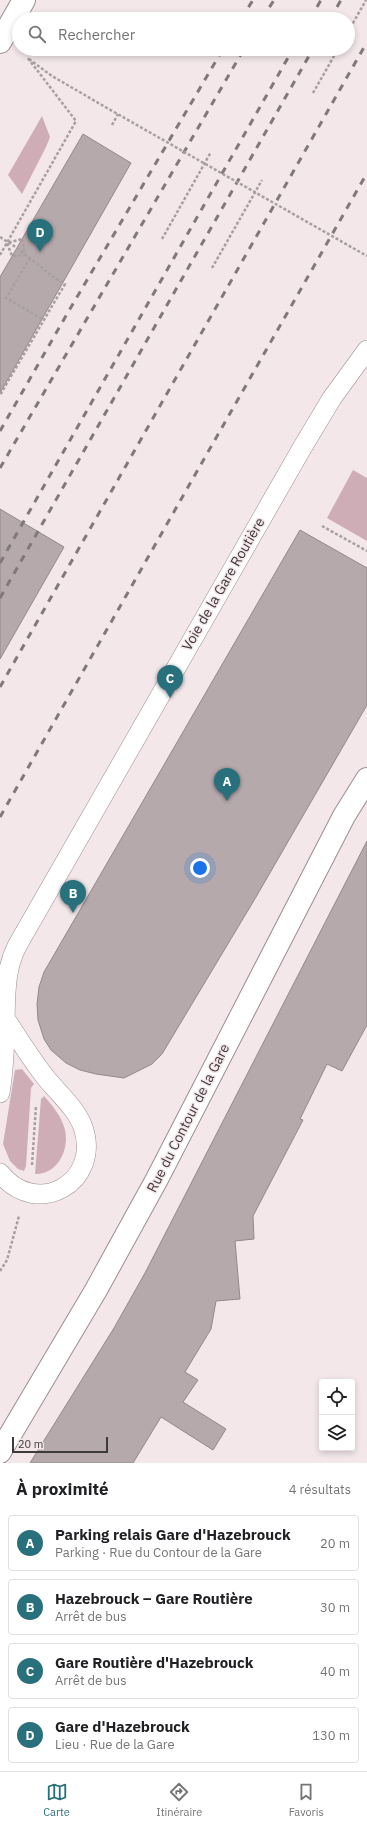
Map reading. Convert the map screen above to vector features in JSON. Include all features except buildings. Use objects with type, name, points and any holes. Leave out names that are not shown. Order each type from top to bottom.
[{"type":"street","points":[[17,12],[24,0]]},
{"type":"street","points":[[0,42],[12,21]]},
{"type":"street","name":"Rue du Contour de la Gare","points":[[0,1452],[53,1364],[119,1249],[175,1145],[340,823],[367,779]]},
{"type":"lane","name":"Voie de la Gare Routière","points":[[0,1093],[6,976],[12,956],[302,448],[332,398],[367,350]]},
{"type":"lane","points":[[0,1173],[14,1187],[39,1194],[50,1194],[70,1184],[83,1164],[86,1150],[86,1138],[78,1117],[36,1065],[5,1018]]},
{"type":"path","points":[[355,20],[366,0]]},
{"type":"path","points":[[313,93],[334,56]]},
{"type":"path","points":[[0,256],[76,121],[27,57],[52,76],[367,256]]},
{"type":"path","points":[[112,124],[118,114]]},
{"type":"path","points":[[162,239],[211,152]]},
{"type":"path","points":[[212,268],[262,180]]},
{"type":"path","points":[[0,237],[65,284],[0,396]]},
{"type":"path","points":[[7,243],[22,239],[25,255]]},
{"type":"path","points":[[7,243],[12,256],[25,255]]},
{"type":"path","points":[[30,258],[6,298],[44,320]]},
{"type":"path","points":[[322,526],[367,551]]},
{"type":"shaded area","points":[[42,116],[50,137],[22,194],[8,175]]},
{"type":"shaded area","points":[[353,470],[367,478],[367,541],[327,518]]},
{"type":"shaded area","points":[[22,1069],[34,1084],[31,1088],[26,1166],[24,1171],[18,1169],[10,1161],[3,1144],[15,1070]]},
{"type":"shaded area","points":[[44,1096],[55,1109],[61,1120],[65,1132],[65,1149],[62,1157],[51,1169],[44,1173],[35,1174],[41,1099]]},
{"type":"railway","points":[[245,12],[253,0]]},
{"type":"railway","points":[[266,12],[274,0]]},
{"type":"railway","points":[[314,12],[321,0]]},
{"type":"railway","points":[[334,12],[341,0]]},
{"type":"railway","points":[[0,687],[367,42]]},
{"type":"railway","points":[[0,431],[219,56]]},
{"type":"railway","points":[[0,468],[240,56]]},
{"type":"railway","points":[[0,563],[289,56]]},
{"type":"railway","points":[[0,598],[309,56]]},
{"type":"railway","points":[[0,817],[367,173]]},
{"type":"place","name":"Gare d'Hazebrouck","points":[[40,252]]},
{"type":"place","name":"Gare Routière d'Hazebrouck","points":[[170,698]]},
{"type":"place","name":"Parking relais Gare d'Hazebrouck","points":[[227,801]]},
{"type":"place","name":"Hazebrouck – Gare Routière","points":[[73,913]]}]
